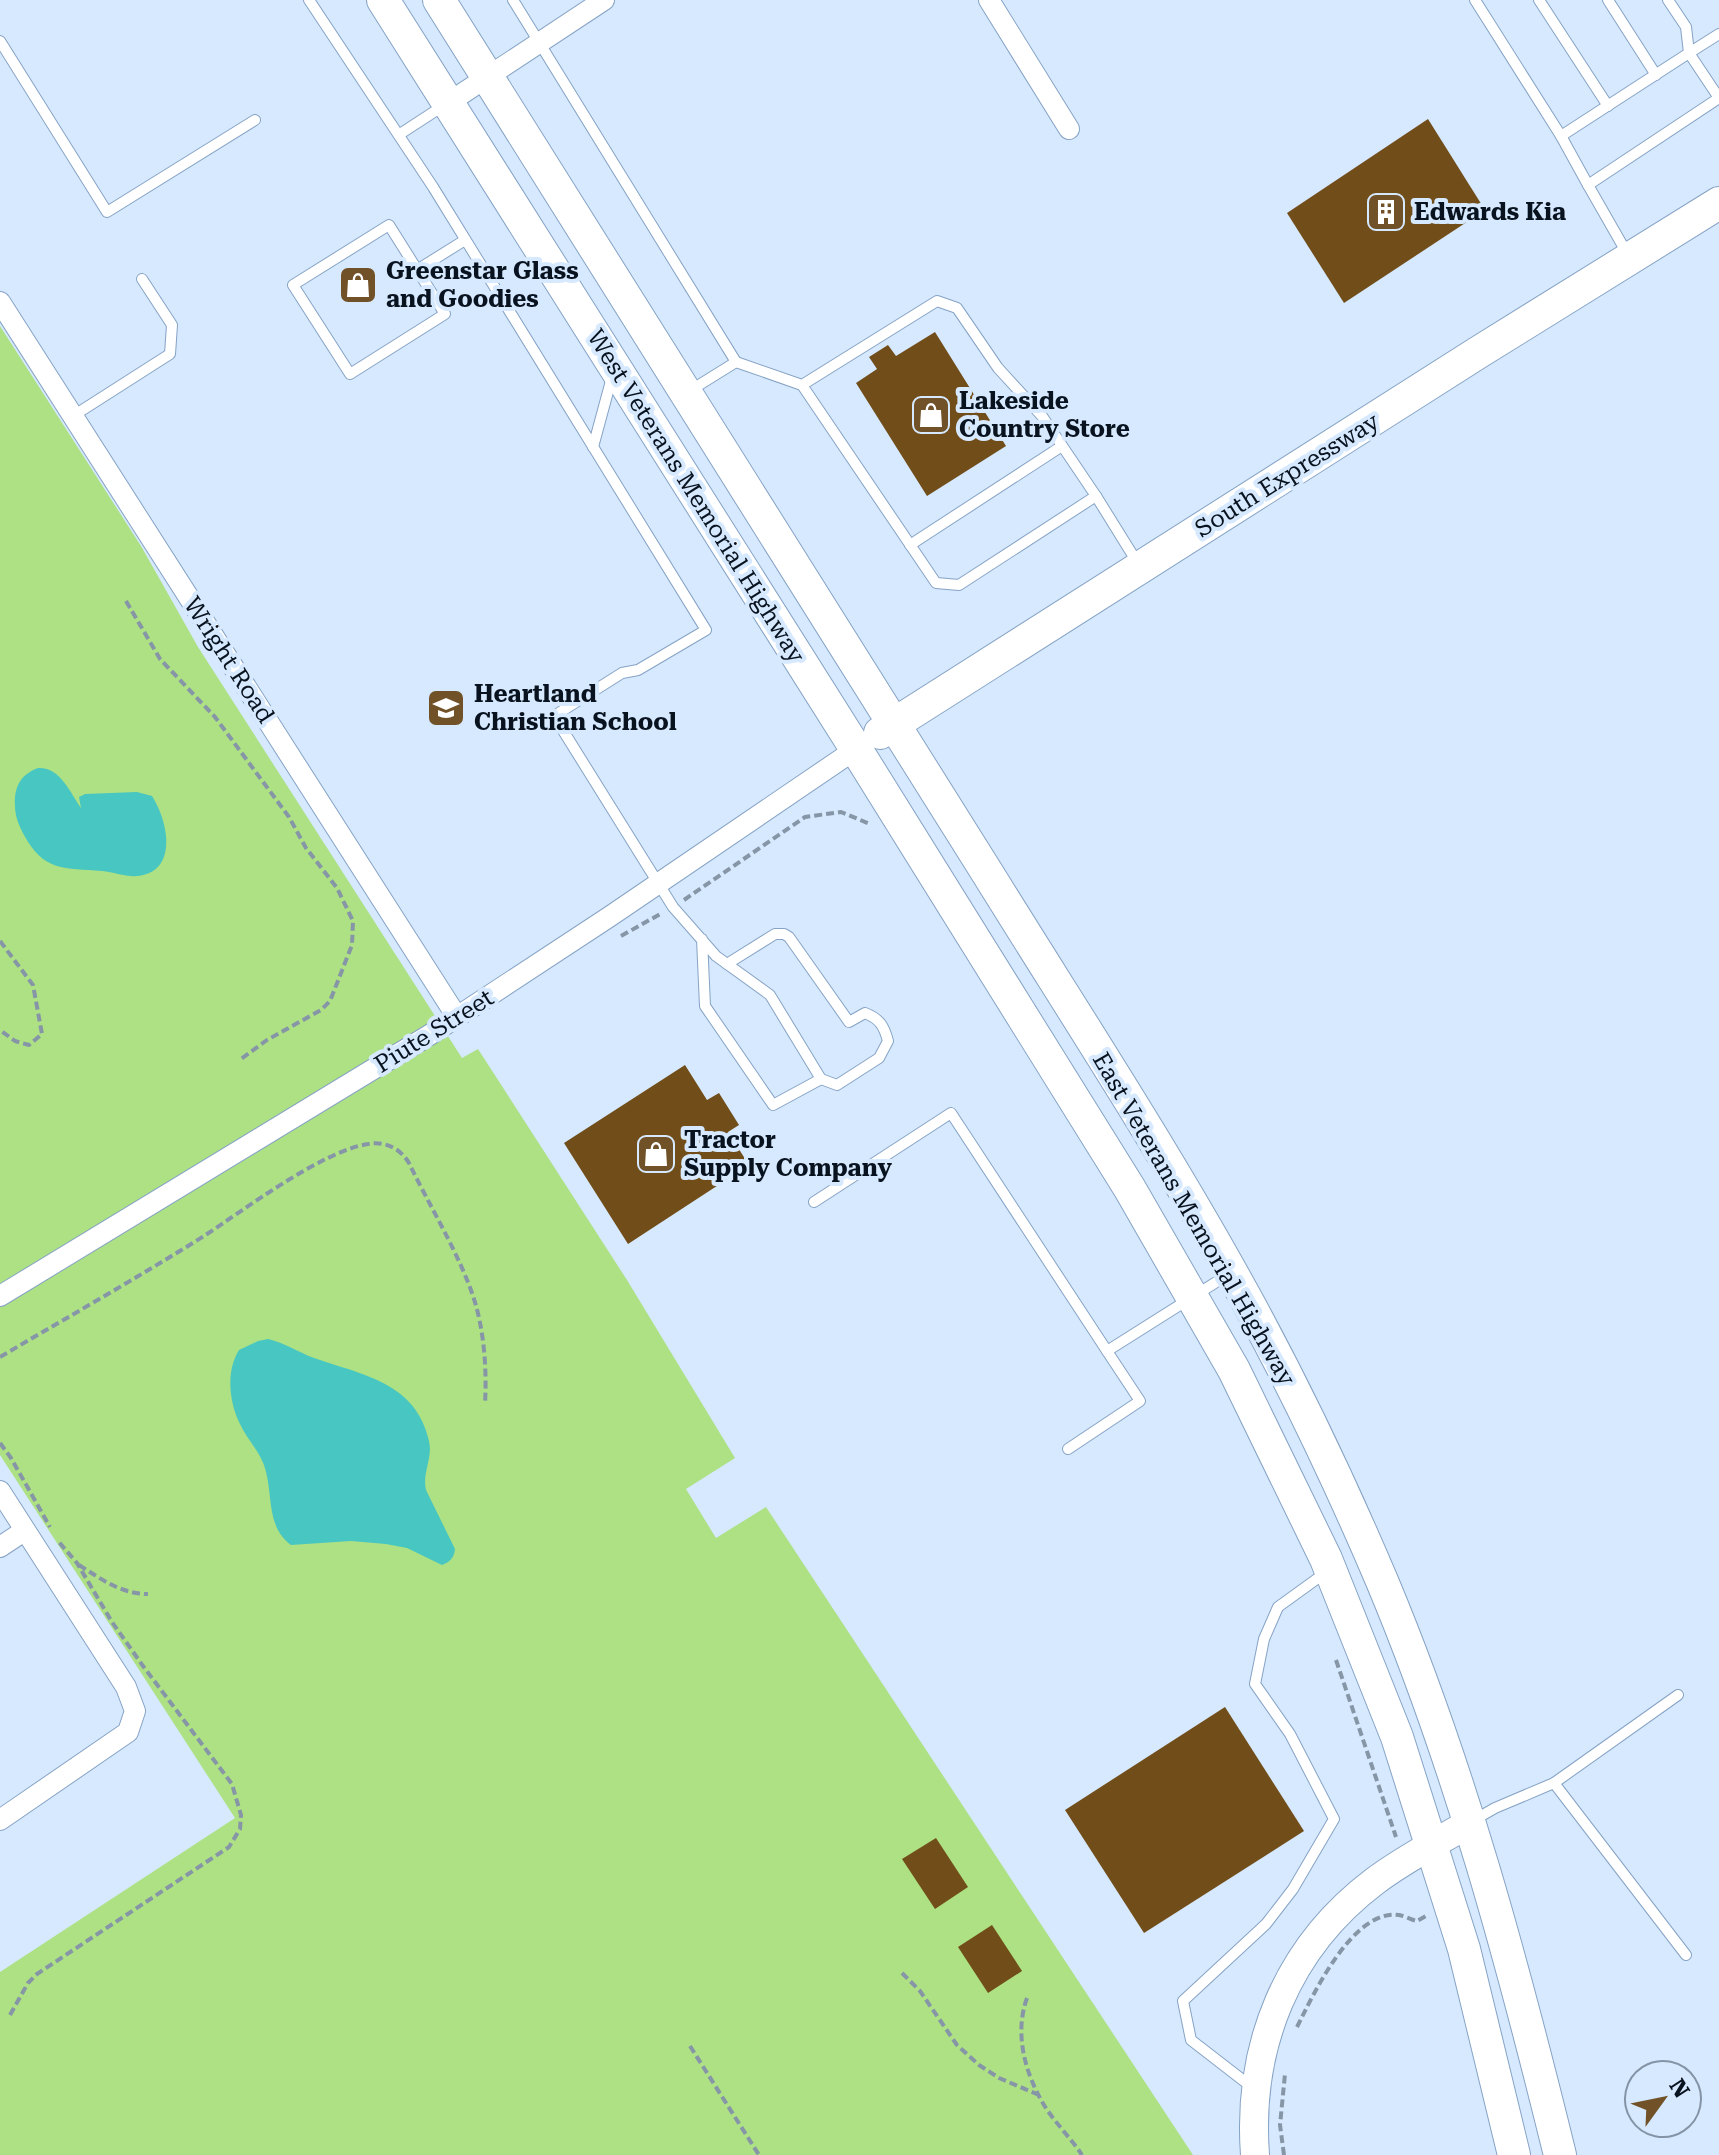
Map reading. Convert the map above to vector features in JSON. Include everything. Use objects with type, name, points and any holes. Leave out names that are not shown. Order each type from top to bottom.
[{"type":"main road","name":"West Veterans Memorial Highway","points":[[383,0],[856,749]]},
{"type":"main road","name":"West Veterans Memorial Highway","points":[[439,0],[895,723]]},
{"type":"main road","name":"South Expressway","points":[[856,749],[1719,203]]},
{"type":"main road","name":"East Veterans Memorial Highway","points":[[895,723],[1173,1173],[1294,1391],[1379,1575],[1436,1718],[1494,1899],[1560,2155]]},
{"type":"main road","name":"East Veterans Memorial Highway","points":[[856,749],[1130,1189],[1192,1296],[1241,1383],[1330,1570],[1397,1737],[1418,1854],[1464,1949],[1514,2155]]},
{"type":"street","points":[[448,103],[604,0]]},
{"type":"street","points":[[989,0],[1069,129]]},
{"type":"street","name":"Wright Road","points":[[0,302],[457,1017]]},
{"type":"street","name":"Piute Street","points":[[0,1296],[457,1017],[856,749]]},
{"type":"street","points":[[0,1491],[135,1705],[134,1721],[128,1732],[0,1820]]},
{"type":"street","points":[[0,1547],[24,1531]]},
{"type":"street","points":[[1255,2155],[1255,2090],[1264,2041],[1277,2004],[1314,1943],[1354,1898],[1469,1823]]},
{"type":"lane","points":[[309,0],[400,134],[706,630],[638,670],[622,673],[554,716],[673,907],[727,964],[770,995],[821,1079],[837,1085],[879,1058],[888,1041],[877,1018],[865,1013],[849,1022],[789,937],[775,934],[727,964]]},
{"type":"lane","points":[[513,0],[736,362],[802,385],[936,583],[959,585],[1096,496]]},
{"type":"lane","points":[[1475,0],[1561,136],[1629,258]]},
{"type":"lane","points":[[1539,0],[1608,106]]},
{"type":"lane","points":[[1608,0],[1656,75]]},
{"type":"lane","points":[[1588,185],[1719,98],[1689,53],[1686,27],[1668,0]]},
{"type":"lane","points":[[1561,136],[1719,34]]},
{"type":"lane","points":[[0,41],[107,212],[255,120]]},
{"type":"lane","points":[[400,134],[448,103]]},
{"type":"lane","points":[[389,225],[417,270],[445,314],[350,374],[293,285],[389,225]]},
{"type":"lane","points":[[417,270],[465,240]]},
{"type":"lane","points":[[73,416],[170,354],[172,325],[142,279]]},
{"type":"lane","points":[[802,385],[937,301],[957,308],[998,368],[1042,416],[1140,568]]},
{"type":"lane","points":[[687,393],[736,362]]},
{"type":"lane","points":[[593,447],[615,367]]},
{"type":"lane","points":[[910,545],[1062,446]]},
{"type":"lane","points":[[702,939],[705,1006],[773,1105],[821,1079]]},
{"type":"lane","points":[[814,1202],[951,1113],[1140,1401],[1068,1449]]},
{"type":"lane","points":[[1107,1351],[1231,1273]]},
{"type":"lane","points":[[1255,2090],[1191,2040],[1183,2001],[1266,1924],[1293,1889],[1334,1819],[1290,1734],[1255,1684],[1264,1639],[1278,1607],[1330,1570]]},
{"type":"lane","points":[[1469,1823],[1495,1808],[1554,1783],[1678,1695]]},
{"type":"lane","points":[[1554,1783],[1686,1955]]},
{"type":"path","points":[[126,601],[160,659],[215,717],[289,817],[306,848],[337,888],[353,921],[352,945],[330,1001],[321,1010],[267,1040],[241,1059]]},
{"type":"path","points":[[616,938],[673,907],[805,817],[841,812],[866,820],[876,830]]},
{"type":"path","points":[[0,941],[33,985],[38,998],[42,1034],[29,1045],[23,1045],[0,1030]]},
{"type":"path","points":[[0,1357],[152,1268],[302,1173],[351,1149],[381,1144],[403,1153],[472,1293],[485,1367],[485,1404]]},
{"type":"path","points":[[0,1443],[56,1538],[77,1563],[143,1666],[232,1784],[239,1800],[240,1829],[229,1847],[218,1855],[37,1974],[15,2003],[10,2015]]},
{"type":"path","points":[[77,1563],[108,1584],[127,1592],[148,1594]]},
{"type":"path","points":[[1335,1654],[1418,1854]]},
{"type":"path","points":[[1294,2033],[1316,1989],[1347,1943],[1372,1921],[1398,1915],[1417,1921],[1426,1916],[1420,1902]]},
{"type":"path","points":[[902,1973],[920,1991],[957,2045],[979,2065],[999,2078],[1039,2095]]},
{"type":"path","points":[[1027,1998],[1021,2014],[1021,2041],[1039,2095],[1082,2155]]},
{"type":"path","points":[[690,2046],[759,2155]]},
{"type":"path","points":[[1284,2155],[1280,2125],[1288,2060]]},
{"type":"shaded area","points":[[0,326],[141,546],[198,647],[462,1058],[478,1049],[627,1280],[735,1458],[686,1489],[716,1538],[766,1507],[1193,2155],[0,2155],[0,1972],[235,1818],[0,1455]]},
{"type":"shaded area","points":[[38,768],[58,776],[81,808],[79,797],[85,794],[137,792],[152,796],[165,831],[165,855],[160,865],[151,872],[129,876],[56,866],[39,856],[22,832],[15,806],[19,782]]},
{"type":"shaded area","points":[[268,1339],[368,1376],[400,1393],[412,1406],[422,1421],[429,1441],[426,1490],[455,1549],[449,1561],[442,1565],[407,1548],[386,1544],[351,1541],[291,1545],[283,1537],[274,1519],[264,1465],[239,1422],[230,1386],[232,1367],[239,1350]]},
{"type":"building","name":"Edwards Kia","points":[[1428,119],[1485,210],[1344,303],[1287,213]]},
{"type":"building","name":"Lakeside Country Store","points":[[935,332],[1006,446],[927,496],[856,383],[877,369],[869,357],[888,345],[896,356]]},
{"type":"building","name":"Tractor Supply Company","points":[[685,1065],[707,1100],[719,1093],[739,1125],[728,1132],[749,1165],[628,1244],[564,1143]]},
{"type":"building","points":[[1225,1707],[1304,1831],[1144,1933],[1065,1810]]},
{"type":"building","points":[[936,1838],[968,1887],[935,1909],[902,1859]]},
{"type":"building","points":[[992,1925],[1022,1971],[988,1993],[958,1947]]},
{"type":"place","name":"Edwards Kia","points":[[1386,212]]},
{"type":"place","name":"Greenstar Glass and Goodies","points":[[358,285]]},
{"type":"place","name":"Lakeside Country Store","points":[[931,415]]},
{"type":"place","name":"Heartland Christian School","points":[[446,708]]},
{"type":"place","name":"Tractor Supply Company","points":[[656,1154]]}]
